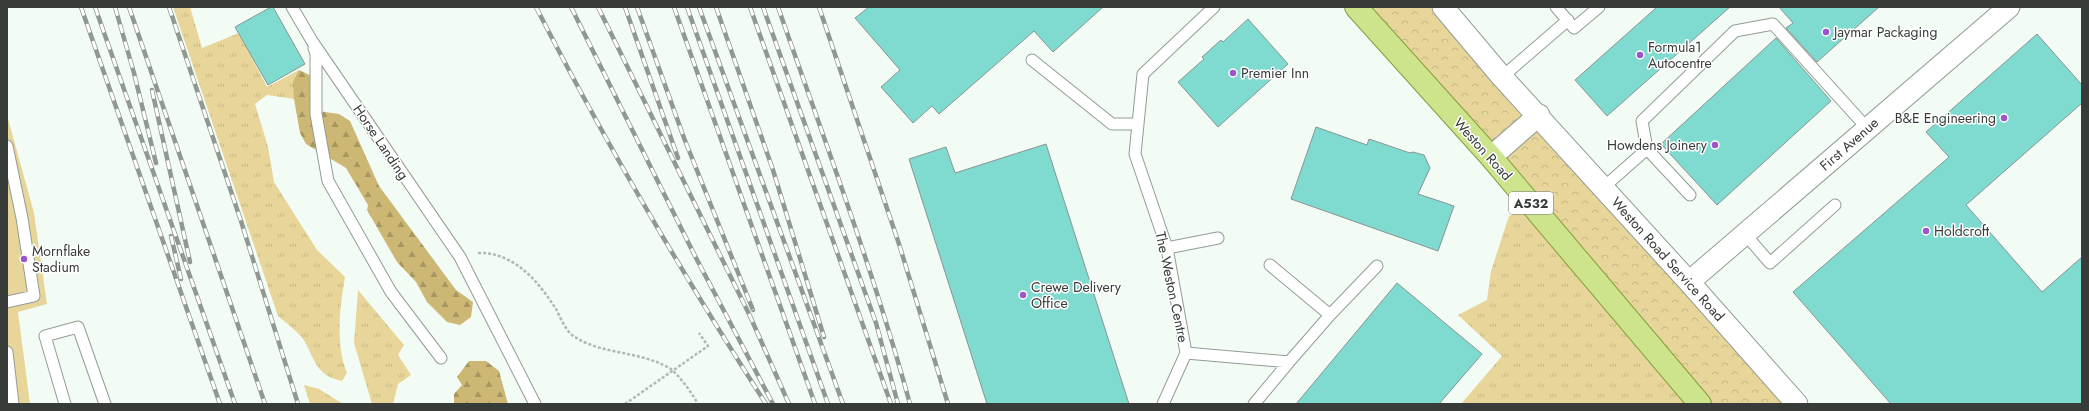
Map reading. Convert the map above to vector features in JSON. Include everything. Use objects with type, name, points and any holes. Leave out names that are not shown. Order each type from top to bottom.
[{"type":"main road","name":"Weston Road","points":[[1356,7],[1492,157],[1700,404]]},
{"type":"street","name":"Weston Road Service Road","points":[[1443,7],[1502,77],[1604,187],[1797,404]]},
{"type":"street","name":"First Avenue","points":[[1689,282],[2008,7]]},
{"type":"street","points":[[1492,157],[1538,115]]},
{"type":"lane","name":"Horse Landing","points":[[292,7],[312,41],[460,257],[535,404]]},
{"type":"lane","name":"The Weston Centre","points":[[1163,404],[1186,353],[1167,248],[1135,154],[1143,74],[1214,7]]},
{"type":"lane","points":[[1556,7],[1574,28],[1599,7]]},
{"type":"lane","points":[[1502,77],[1568,20]]},
{"type":"lane","points":[[1690,194],[1647,149],[1642,121],[1736,31],[1773,24],[1867,128]]},
{"type":"lane","points":[[312,41],[316,54],[316,114],[328,181],[391,292],[441,358]]},
{"type":"lane","points":[[1032,60],[1112,124],[1138,124]]},
{"type":"lane","points":[[7,146],[22,218],[34,296],[7,302]]},
{"type":"lane","points":[[1604,187],[1647,149]]},
{"type":"lane","points":[[1745,234],[1770,263],[1835,205]]},
{"type":"lane","points":[[1167,248],[1218,238]]},
{"type":"lane","points":[[1270,265],[1330,315]]},
{"type":"lane","points":[[1254,404],[1288,362],[1377,266]]},
{"type":"lane","points":[[65,404],[45,336],[78,327],[105,404]]},
{"type":"lane","points":[[7,352],[13,404]]},
{"type":"lane","points":[[1186,353],[1288,362]]},
{"type":"path","points":[[460,257],[470,253],[483,253],[505,259],[522,267],[547,296],[571,334],[586,343],[646,358],[673,371],[698,404]]},
{"type":"path","points":[[625,404],[708,346],[699,333]]},
{"type":"green space","points":[[173,7],[190,7],[202,48],[239,33],[267,87],[299,70],[294,99],[267,95],[255,104],[268,147],[274,182],[317,250],[345,277],[340,313],[340,338],[343,362],[347,373],[342,381],[327,375],[318,367],[302,338],[278,316]]},
{"type":"green space","points":[[1356,7],[1443,7],[1797,404],[1700,404]]},
{"type":"green space","points":[[299,70],[314,77],[318,111],[339,114],[350,121],[379,186],[456,290],[473,302],[471,317],[460,325],[447,322],[427,302],[416,282],[397,262],[367,210],[368,205],[346,168],[306,144],[300,133],[294,99],[293,82]]},
{"type":"green space","name":"Mornflake Stadium","points":[[7,115],[34,213],[47,304],[18,312],[30,404],[7,404]]},
{"type":"green space","points":[[1533,206],[1700,404],[1461,404],[1502,356],[1458,315],[1487,300],[1491,271],[1509,216]]},
{"type":"green space","points":[[358,290],[404,345],[398,355],[411,375],[398,384],[393,404],[372,404],[354,343]]},
{"type":"green space","points":[[469,361],[486,361],[499,371],[508,404],[454,404],[454,394],[462,385],[457,377]]},
{"type":"green space","points":[[304,385],[319,389],[343,404],[310,404]]},
{"type":"building","points":[[273,7],[305,64],[268,85],[235,27]]},
{"type":"building","points":[[869,7],[1103,7],[1053,52],[1034,31],[939,114],[932,106],[913,123],[881,87],[900,70],[855,18]]},
{"type":"building","name":"Formula1 Autocentre","points":[[1657,7],[1730,7],[1607,116],[1575,80]]},
{"type":"building","name":"Jaymar Packaging","points":[[1779,7],[1879,7],[1817,62],[1786,28],[1793,23]]},
{"type":"building","name":"Premier Inn","points":[[1248,19],[1288,64],[1218,127],[1178,82],[1204,59],[1202,57],[1221,40],[1223,42]]},
{"type":"building","name":"Holdcroft","points":[[2037,34],[2082,85],[2082,103],[1966,205],[2042,292],[2082,257],[2082,404],[1891,404],[1793,292],[1949,157],[1926,132]]},
{"type":"building","points":[[1776,38],[1831,101],[1717,205],[1661,144]]},
{"type":"building","points":[[1316,127],[1367,145],[1369,139],[1410,153],[1413,152],[1424,155],[1430,168],[1418,194],[1454,206],[1438,251],[1291,199]]},
{"type":"building","name":"Crewe Delivery Office","points":[[1046,144],[1129,404],[987,404],[909,159],[946,147],[955,173]]},
{"type":"building","points":[[1397,283],[1482,354],[1439,404],[1296,404]]},
{"type":"railway","points":[[81,7],[220,404]]},
{"type":"railway","points":[[95,7],[235,404]]},
{"type":"railway","points":[[115,7],[134,73],[156,163]]},
{"type":"railway","points":[[129,7],[265,404]]},
{"type":"railway","points":[[169,7],[241,221],[298,404]]},
{"type":"railway","points":[[536,7],[590,109],[646,208],[675,258],[766,404]]},
{"type":"railway","points":[[571,7],[695,256],[773,404]]},
{"type":"railway","points":[[598,7],[750,316],[789,404]]},
{"type":"railway","points":[[625,7],[678,158]]},
{"type":"railway","points":[[637,7],[684,138],[753,310]]},
{"type":"railway","points":[[674,7],[815,404]]},
{"type":"railway","points":[[687,7],[828,404]]},
{"type":"railway","points":[[699,7],[843,404]]},
{"type":"railway","points":[[716,7],[773,170],[824,337]]},
{"type":"railway","points":[[750,7],[891,404]]},
{"type":"railway","points":[[763,7],[876,323],[898,404]]},
{"type":"railway","points":[[778,7],[864,254],[896,354],[910,404]]},
{"type":"railway","points":[[819,7],[899,244],[948,404]]},
{"type":"railway","points":[[152,90],[190,262]]},
{"type":"railway","points":[[171,236],[181,279]]},
{"type":"place","name":"Jaymar Packaging","points":[[1826,32]]},
{"type":"place","name":"Formula1 Autocentre","points":[[1640,55]]},
{"type":"place","name":"Premier Inn","points":[[1233,73]]},
{"type":"place","name":"B&E Engineering","points":[[2004,118]]},
{"type":"place","name":"Howdens Joinery","points":[[1715,145]]},
{"type":"place","name":"Holdcroft","points":[[1926,231]]},
{"type":"place","name":"Mornflake Stadium","points":[[24,259]]},
{"type":"place","name":"Crewe Delivery Office","points":[[1023,295]]}]
